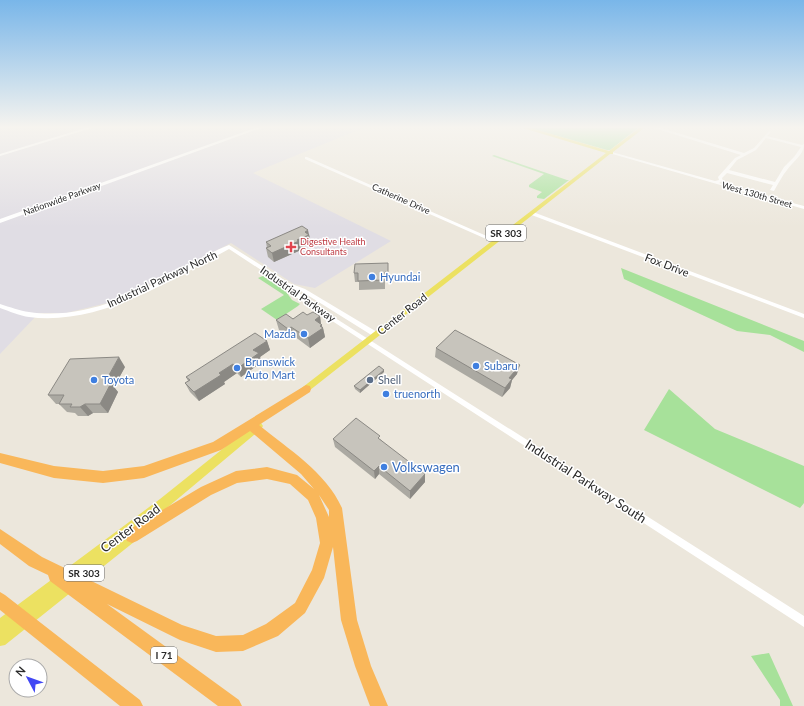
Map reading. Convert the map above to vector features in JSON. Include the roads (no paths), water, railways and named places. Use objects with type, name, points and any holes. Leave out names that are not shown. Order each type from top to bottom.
[{"type":"highway","points":[[0,458],[54,472],[103,477],[144,472],[217,446],[306,389]]},
{"type":"highway","points":[[256,428],[305,470],[322,488],[335,508],[349,620],[363,666],[379,706]]},
{"type":"highway","points":[[99,599],[180,632],[216,644],[244,643],[272,630],[300,608],[319,573],[327,543],[324,518],[313,496],[293,479],[267,473],[236,477],[206,491],[132,536]]},
{"type":"highway","name":"I 71","points":[[0,536],[34,561],[99,599],[233,706]]},
{"type":"highway","points":[[0,600],[134,706]]},
{"type":"main road","name":"Center Road","points":[[0,626],[164,503],[366,341],[600,161]]},
{"type":"main road","name":"Center Road","points":[[0,640],[132,536],[164,503]]},
{"type":"street","name":"Nationwide Parkway","points":[[0,221],[168,161]]},
{"type":"street","name":"Catherine Drive","points":[[313,161],[495,241]]},
{"type":"street","name":"West 130th Street","points":[[641,161],[718,181],[804,208]]},
{"type":"street","points":[[718,181],[734,161]]},
{"type":"street","points":[[772,190],[786,167],[793,161]]},
{"type":"street","points":[[726,171],[776,184]]},
{"type":"street","name":"Fox Drive","points":[[531,213],[803,314]]},
{"type":"street","name":"Industrial Parkway","points":[[229,247],[286,284],[295,294],[366,341]]},
{"type":"street","name":"Industrial Parkway North","points":[[0,306],[20,314],[47,317],[97,309],[135,295],[229,247]]},
{"type":"street","points":[[286,284],[309,294],[375,334]]},
{"type":"street","name":"Industrial Parkway South","points":[[366,341],[804,622]]},
{"type":"place","name":"Digestive Health Consultants","points":[[291,247]]},
{"type":"place","name":"Hyundai","points":[[372,277]]},
{"type":"place","name":"Mazda","points":[[304,334]]},
{"type":"place","name":"Subaru","points":[[476,366]]},
{"type":"place","name":"Brunswick Auto Mart","points":[[237,368]]},
{"type":"place","name":"Toyota","points":[[94,380]]},
{"type":"place","name":"Shell","points":[[370,380]]},
{"type":"place","name":"truenorth","points":[[386,394]]},
{"type":"place","name":"Volkswagen","points":[[384,467]]}]
